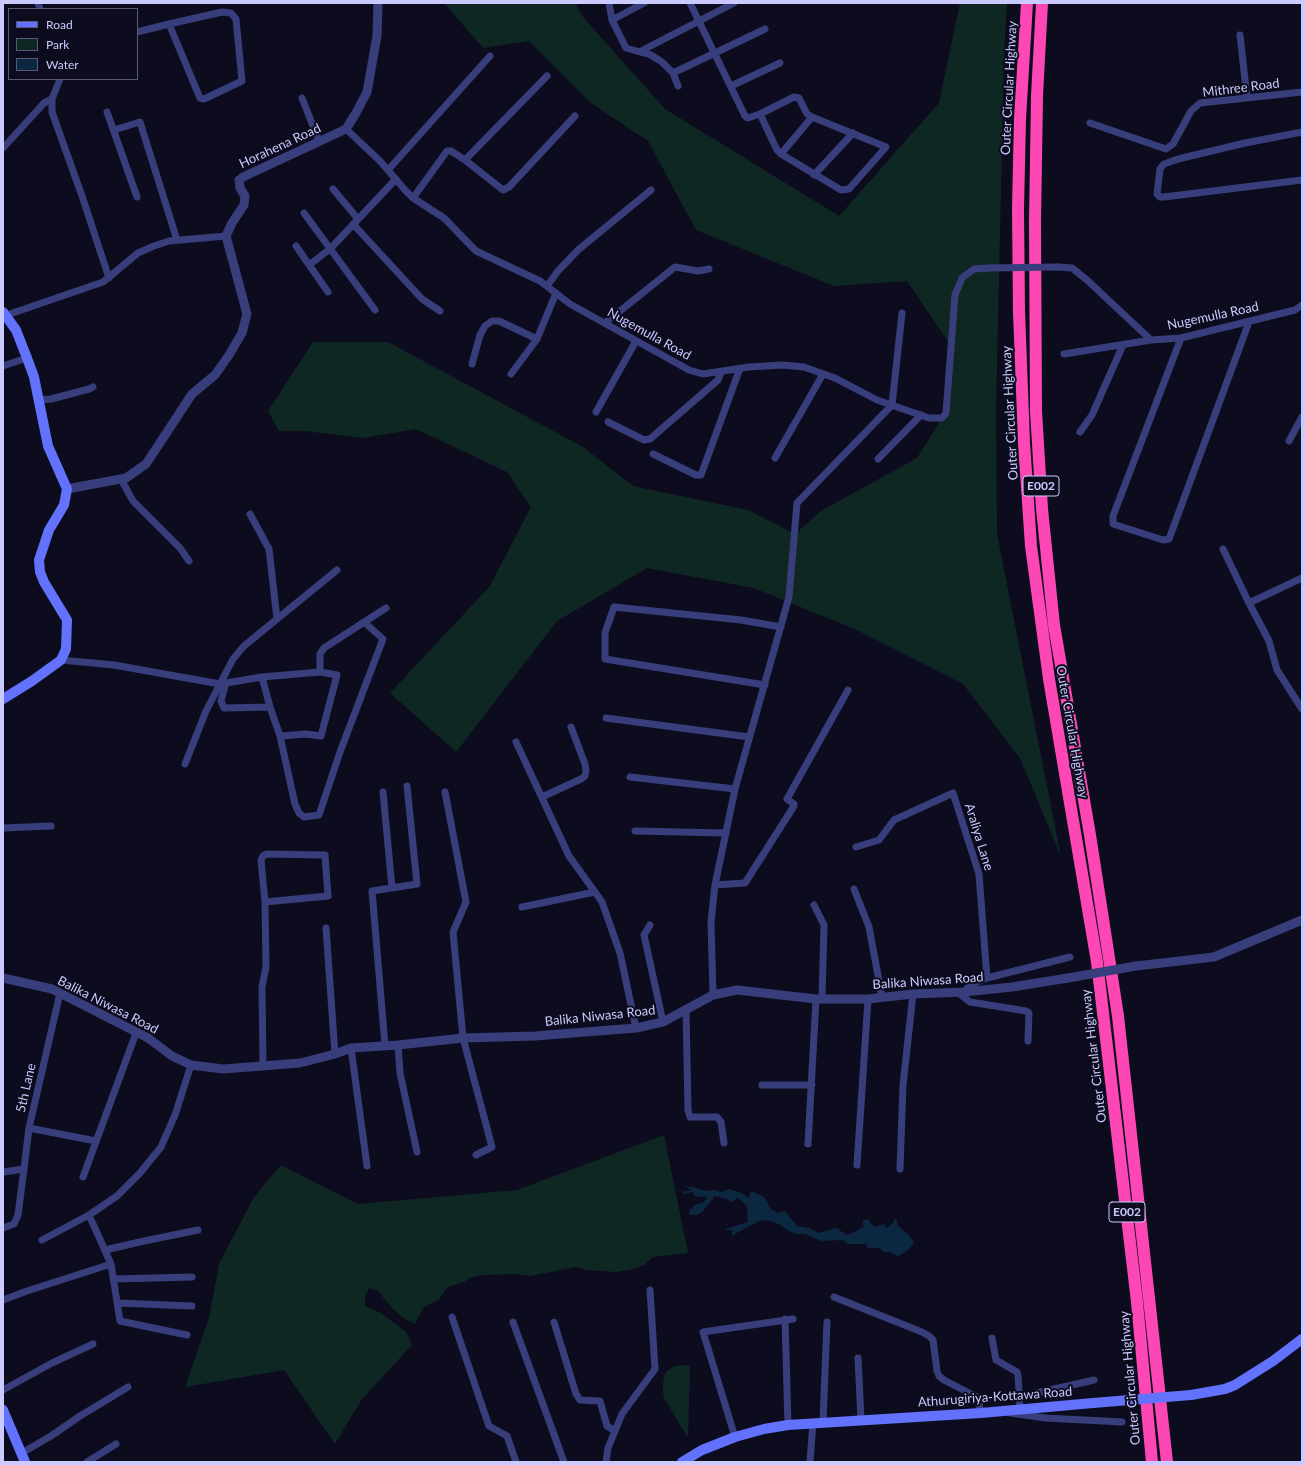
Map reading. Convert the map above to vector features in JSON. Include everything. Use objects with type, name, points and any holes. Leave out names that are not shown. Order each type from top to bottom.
[{"type":"highway","name":"Outer Circular Highway","points":[[1027,3],[1020,119],[1018,209],[1019,311],[1024,443],[1031,546],[1049,679],[1097,962],[1137,1302],[1152,1462]]},
{"type":"highway","name":"Outer Circular Highway","points":[[1042,3],[1037,96],[1035,222],[1036,411],[1042,509],[1054,625],[1090,835],[1118,1016],[1167,1462]]},
{"type":"main road","points":[[3,699],[32,681],[61,660],[66,649],[67,620],[44,582],[40,572],[39,560],[49,530],[64,505],[67,489],[48,446],[34,377],[16,330],[5,314]]},
{"type":"main road","name":"Athurugiriya-Kottawa Road","points":[[682,1462],[702,1450],[734,1437],[764,1429],[788,1425],[861,1419],[981,1413],[1191,1395],[1217,1390],[1235,1385],[1302,1339]]},
{"type":"main road","points":[[3,1410],[24,1457]]},
{"type":"street","points":[[346,129],[367,92],[376,36],[378,3]]},
{"type":"street","points":[[610,3],[612,20],[626,48],[651,54],[662,62],[672,73],[678,86]]},
{"type":"street","points":[[612,20],[644,3]]},
{"type":"street","points":[[690,3],[745,116],[748,118],[760,114],[794,97],[799,98],[807,114],[812,117],[886,146],[849,189],[841,190],[781,154],[760,114]]},
{"type":"street","points":[[641,51],[734,3]]},
{"type":"street","points":[[138,32],[169,24],[222,12],[231,13],[236,19],[242,81],[204,99],[200,98],[169,24]]},
{"type":"street","points":[[672,73],[765,29]]},
{"type":"street","points":[[1240,34],[1247,98]]},
{"type":"street","points":[[388,170],[490,56]]},
{"type":"street","points":[[731,86],[780,63]]},
{"type":"street","points":[[465,160],[547,76]]},
{"type":"street","points":[[60,80],[52,99],[52,112],[82,196],[108,278]]},
{"type":"street","name":"Mithree Road","points":[[1090,124],[1166,149],[1173,144],[1191,111],[1200,103],[1302,92]]},
{"type":"street","points":[[302,98],[319,141]]},
{"type":"street","points":[[3,148],[44,103],[52,99]]},
{"type":"street","points":[[108,112],[137,197]]},
{"type":"street","points":[[413,198],[446,152],[451,152],[465,160],[503,190],[509,187],[575,116]]},
{"type":"street","points":[[781,154],[812,117]]},
{"type":"street","points":[[114,130],[140,122],[177,240]]},
{"type":"street","name":"Horahena Road","points":[[226,236],[232,223],[244,205],[245,196],[240,188],[239,180],[346,129]]},
{"type":"street","name":"Nugemulla Road","points":[[346,129],[388,170],[413,198],[444,218],[476,251],[540,281],[570,304],[689,370],[703,374],[740,368],[782,365],[804,367],[823,374],[877,400],[929,418],[942,418],[946,413],[955,295],[962,278],[974,270],[990,268],[1072,268],[1087,280],[1151,340],[1181,338],[1295,310],[1302,305]]},
{"type":"street","points":[[1302,132],[1245,143],[1178,159],[1164,164],[1160,169],[1157,194],[1160,197],[1164,197],[1302,180]]},
{"type":"street","points":[[814,175],[853,133]]},
{"type":"street","points":[[309,265],[330,249],[396,179]]},
{"type":"street","points":[[333,189],[356,222],[422,299],[440,311]]},
{"type":"street","points":[[547,286],[558,271],[578,250],[651,190]]},
{"type":"street","points":[[304,213],[375,310]]},
{"type":"street","points":[[5,314],[103,282],[138,253],[154,246],[169,241],[226,236],[247,314],[242,333],[229,355],[215,375],[192,394],[146,464],[126,478],[67,489]]},
{"type":"street","points":[[296,246],[328,292]]},
{"type":"street","points":[[605,323],[675,267],[698,271],[709,269]]},
{"type":"street","points":[[511,374],[537,339],[556,293]]},
{"type":"street","points":[[713,994],[711,922],[715,885],[735,789],[789,597],[797,504],[892,405],[902,313]]},
{"type":"street","points":[[472,364],[480,334],[485,326],[492,321],[499,321],[537,339]]},
{"type":"street","points":[[1181,338],[1113,516],[1113,524],[1163,540],[1169,539],[1249,322]]},
{"type":"street","points":[[1064,354],[1151,340]]},
{"type":"street","points":[[596,412],[636,341]]},
{"type":"street","points":[[1080,432],[1092,415],[1123,345]]},
{"type":"street","points":[[3,366],[27,358]]},
{"type":"street","points":[[653,454],[696,475],[701,475],[740,368]]},
{"type":"street","points":[[608,422],[644,440],[650,439],[718,380],[721,372]]},
{"type":"street","points":[[775,458],[823,374]]},
{"type":"street","points":[[38,400],[51,399],[93,387]]},
{"type":"street","points":[[878,459],[921,415]]},
{"type":"street","points":[[1289,441],[1302,416]]},
{"type":"street","points":[[121,479],[133,501],[180,548],[188,561]]},
{"type":"street","points":[[250,514],[269,549],[277,619]]},
{"type":"street","points":[[1223,549],[1269,641],[1277,670],[1302,709]]},
{"type":"street","points":[[184,764],[206,711],[223,684],[234,659],[244,646],[338,570]]},
{"type":"street","points":[[1249,603],[1302,578]]},
{"type":"street","points":[[765,685],[605,659],[605,633],[614,607],[741,620],[781,627]]},
{"type":"street","points":[[320,672],[320,654],[324,648],[386,608]]},
{"type":"street","points":[[262,678],[280,736],[295,804],[299,812],[304,816],[319,815],[340,752],[383,639],[364,622]]},
{"type":"street","points":[[61,660],[114,665],[223,684],[320,672],[337,675],[321,736],[306,734],[280,736]]},
{"type":"street","points":[[223,684],[221,701],[224,708],[270,707]]},
{"type":"street","points":[[715,885],[745,882],[794,806],[794,804],[787,799],[848,690]]},
{"type":"street","points":[[606,718],[750,737]]},
{"type":"street","points":[[542,797],[581,780],[585,776],[585,764],[571,727]]},
{"type":"street","points":[[516,742],[569,856],[602,902],[620,952],[636,1028]]},
{"type":"street","points":[[630,777],[735,789]]},
{"type":"street","points":[[385,1045],[372,891],[417,884],[407,786]]},
{"type":"street","points":[[383,792],[392,888]]},
{"type":"street","points":[[445,792],[466,902],[453,932],[462,1038],[492,1147],[476,1155]]},
{"type":"street","name":"Araliya Lane","points":[[856,847],[879,840],[894,820],[953,792],[979,874],[987,978]]},
{"type":"street","points":[[3,828],[51,826]]},
{"type":"street","points":[[635,831],[725,833]]},
{"type":"street","points":[[263,1066],[262,987],[266,967],[265,902],[261,860],[263,856],[267,854],[325,855],[328,896],[265,902]]},
{"type":"street","points":[[854,889],[869,927],[882,997]]},
{"type":"street","points":[[522,907],[596,892]]},
{"type":"street","points":[[808,1144],[824,925],[814,905]]},
{"type":"street","name":"Balika Niwasa Road","points":[[3,978],[60,993],[148,1038],[172,1056],[191,1065],[223,1069],[300,1063],[352,1048],[462,1038],[535,1036],[636,1028],[663,1022],[713,994],[737,990],[819,999],[868,998],[1012,987],[1136,966],[1214,957],[1302,920]]},
{"type":"street","points":[[650,924],[644,935],[663,1022]]},
{"type":"street","points":[[326,928],[335,1054]]},
{"type":"street","points":[[1028,1042],[1029,1013],[1026,1011],[970,1002],[960,992],[970,985],[987,978],[1070,957]]},
{"type":"street","name":"5th Lane","points":[[3,1228],[14,1224],[18,1214],[29,1128],[60,993]]},
{"type":"street","points":[[900,1169],[903,1085],[913,994]]},
{"type":"street","points":[[857,1165],[868,998]]},
{"type":"street","points":[[686,1010],[688,1110],[690,1117],[717,1117],[721,1122],[724,1143]]},
{"type":"street","points":[[83,1177],[136,1033]]},
{"type":"street","points":[[398,1045],[400,1073],[417,1152]]},
{"type":"street","points":[[352,1048],[367,1166]]},
{"type":"street","points":[[42,1240],[89,1215],[117,1196],[140,1173],[161,1147],[175,1115],[191,1065]]},
{"type":"street","points":[[762,1085],[812,1085]]},
{"type":"street","points":[[29,1128],[96,1141]]},
{"type":"street","points":[[3,1172],[24,1169]]},
{"type":"street","points":[[89,1215],[111,1264],[120,1321],[187,1335]]},
{"type":"street","points":[[105,1250],[198,1230]]},
{"type":"street","points":[[3,1300],[111,1264]]},
{"type":"street","points":[[113,1279],[192,1277]]},
{"type":"street","points":[[606,1462],[608,1448],[622,1414],[655,1369],[650,1290]]},
{"type":"street","points":[[834,1297],[929,1336],[933,1340],[939,1376],[977,1397],[981,1413]]},
{"type":"street","points":[[118,1303],[192,1306]]},
{"type":"street","points":[[452,1317],[489,1426],[507,1436],[516,1462]]},
{"type":"street","points":[[785,1319],[788,1425]]},
{"type":"street","points":[[734,1437],[703,1332],[793,1319]]},
{"type":"street","points":[[513,1322],[564,1462]]},
{"type":"street","points":[[554,1322],[576,1394],[580,1400],[600,1401],[607,1426],[615,1431]]},
{"type":"street","points":[[810,1462],[818,1422],[827,1322]]},
{"type":"street","points":[[992,1338],[996,1360],[1017,1372],[1019,1378],[1020,1409]]},
{"type":"street","points":[[3,1390],[52,1363],[93,1344]]},
{"type":"street","points":[[858,1358],[861,1419]]},
{"type":"street","points":[[1019,1397],[1094,1380]]},
{"type":"street","points":[[24,1457],[80,1416],[128,1387]]},
{"type":"street","points":[[996,1411],[1046,1418],[1122,1422]]},
{"type":"street","points":[[87,1462],[116,1444]]},
{"type":"green space","points":[[444,3],[575,3],[583,17],[665,109],[839,216],[939,103],[960,3],[1007,3],[1004,57],[996,408],[997,534],[1061,857],[1020,758],[963,684],[857,630],[754,588],[647,568],[557,621],[456,752],[390,693],[490,586],[531,507],[507,472],[416,429],[363,438],[305,431],[279,431],[268,411],[313,342],[388,342],[583,447],[633,486],[748,510],[795,534],[821,511],[917,458],[942,418],[953,349],[907,281],[834,286],[696,230],[648,141],[591,103],[529,41],[483,48]]},
{"type":"green space","points":[[664,1135],[688,1253],[653,1257],[644,1265],[633,1269],[616,1272],[587,1270],[575,1267],[530,1276],[515,1274],[472,1277],[464,1282],[448,1287],[438,1300],[424,1307],[415,1324],[403,1318],[392,1308],[377,1290],[369,1288],[365,1296],[365,1306],[381,1313],[406,1332],[412,1345],[362,1399],[335,1444],[284,1370],[185,1387],[209,1318],[219,1264],[254,1197],[281,1165],[358,1204],[517,1190]]},
{"type":"green space","points":[[674,1366],[690,1366],[688,1438],[664,1398],[663,1392],[665,1373]]},
{"type":"water","points":[[683,1185],[707,1191],[714,1190],[721,1192],[729,1189],[741,1193],[749,1198],[751,1191],[764,1197],[771,1209],[778,1213],[785,1211],[797,1226],[810,1228],[818,1233],[836,1228],[847,1235],[864,1226],[862,1221],[868,1219],[871,1224],[876,1227],[884,1224],[886,1228],[892,1224],[896,1218],[898,1226],[910,1236],[914,1243],[907,1251],[898,1256],[890,1252],[884,1252],[880,1248],[868,1248],[866,1244],[847,1244],[843,1240],[821,1241],[805,1234],[797,1234],[787,1230],[781,1225],[771,1221],[761,1220],[731,1236],[733,1230],[726,1229],[748,1222],[747,1207],[744,1203],[738,1198],[731,1202],[727,1199],[714,1196],[702,1212],[696,1215],[689,1215],[690,1210],[695,1205],[702,1203],[707,1199],[705,1196],[696,1197],[692,1192],[685,1194],[681,1192],[692,1190]]}]
